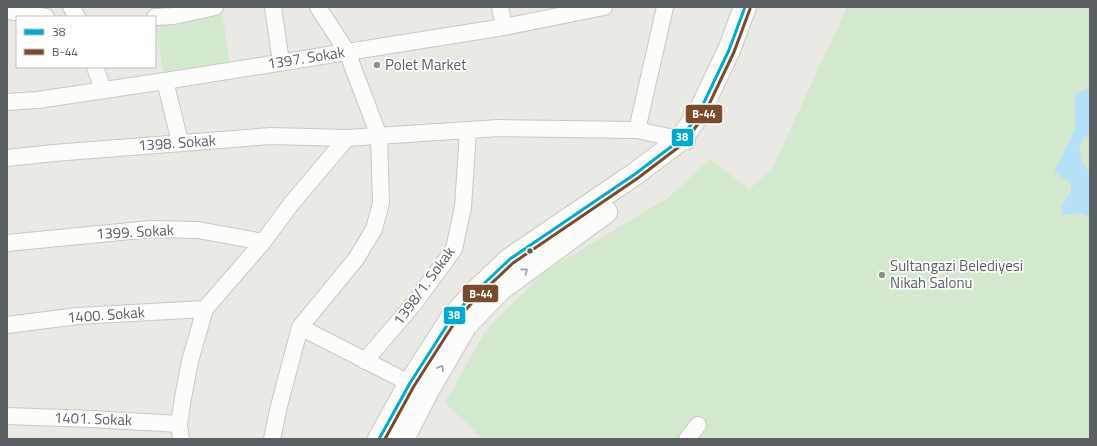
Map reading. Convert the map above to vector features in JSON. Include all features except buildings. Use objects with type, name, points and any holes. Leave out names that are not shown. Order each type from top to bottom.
[{"type":"street","points":[[71,7],[76,16]]},
{"type":"street","points":[[156,18],[174,16],[215,7]]},
{"type":"street","points":[[273,7],[281,62]]},
{"type":"street","points":[[272,439],[279,406],[300,327],[356,259],[374,229],[381,204],[379,136],[347,52],[318,7]]},
{"type":"street","points":[[500,7],[504,27]]},
{"type":"street","name":"1397. Sokak","points":[[7,102],[38,100],[165,81],[504,27],[604,7]]},
{"type":"street","points":[[637,130],[665,7]]},
{"type":"street","points":[[379,439],[466,325],[501,289],[648,183],[674,161],[686,141],[729,50],[745,7]]},
{"type":"street","points":[[686,141],[703,123],[719,93],[745,38],[756,7]]},
{"type":"street","points":[[7,11],[41,16]]},
{"type":"street","points":[[95,68],[103,90]]},
{"type":"street","points":[[165,81],[180,142]]},
{"type":"street","name":"1398. Sokak","points":[[7,158],[180,142],[271,136],[347,138],[499,128],[637,130],[686,141]]},
{"type":"street","name":"1398/1. Sokak","points":[[365,361],[416,301],[454,249],[463,207],[468,130]]},
{"type":"street","points":[[180,431],[183,398],[190,361],[204,310],[347,138]]},
{"type":"street","name":"1399. Sokak","points":[[7,243],[151,229],[198,230],[262,242]]},
{"type":"street","name":"1400. Sokak","points":[[7,325],[78,316],[204,310]]},
{"type":"street","points":[[300,327],[418,388]]},
{"type":"street","points":[[403,439],[418,388]]},
{"type":"street","name":"1401. Sokak","points":[[7,416],[92,419],[180,431]]},
{"type":"street","points":[[687,439],[698,425]]},
{"type":"green space","points":[[847,7],[1090,7],[1090,439],[483,439],[445,403],[486,330],[544,272],[668,198],[710,159],[749,189],[772,169]]},
{"type":"green space","points":[[222,10],[229,62],[163,72],[156,23]]},
{"type":"water","points":[[1090,88],[1090,136],[1084,137],[1079,146],[1082,162],[1090,173],[1090,218],[1081,213],[1061,215],[1062,204],[1071,193],[1071,183],[1054,172],[1075,130],[1075,94]]},
{"type":"transit line","name":"38","points":[[379,439],[410,383],[451,319],[473,294],[510,259],[635,174],[680,140],[698,115],[729,50],[745,7]]},
{"type":"transit line","name":"B-44","points":[[385,439],[414,386],[455,322],[477,297],[513,263],[638,178],[684,143],[703,117],[734,52],[750,9]]},
{"type":"place","name":"Polet Market","points":[[377,65]]},
{"type":"place","name":"Sultangazi Belediyesi Nikah Salonu","points":[[882,275]]}]
